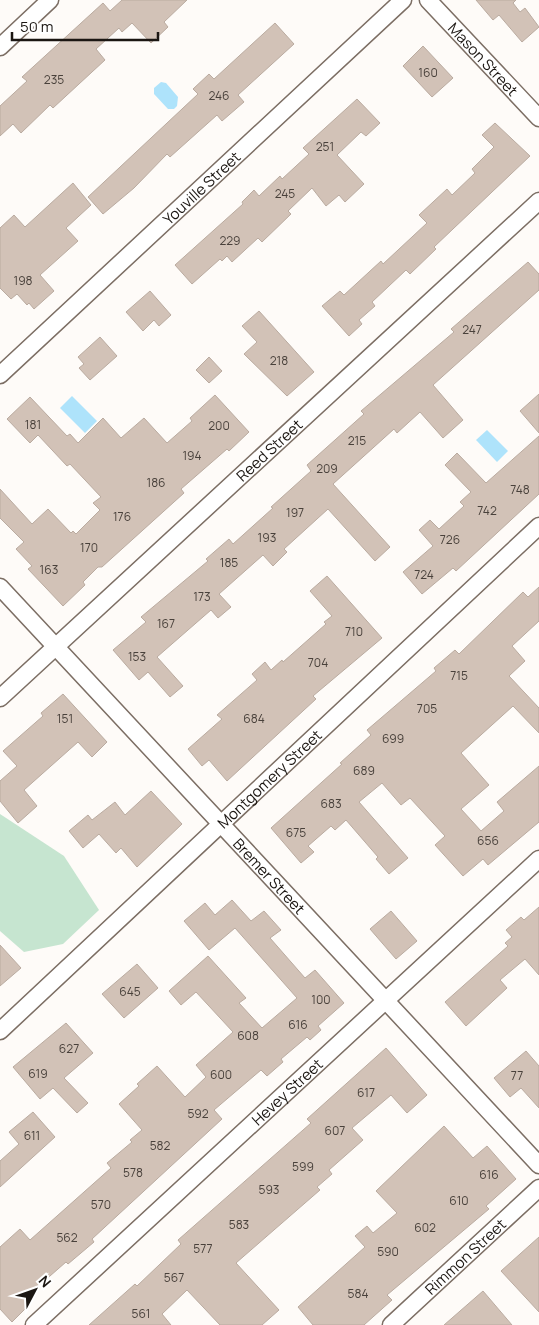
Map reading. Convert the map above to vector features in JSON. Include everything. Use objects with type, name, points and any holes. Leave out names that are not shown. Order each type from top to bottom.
[{"type":"street","points":[[0,47],[50,0]]},
{"type":"street","name":"Youville Street","points":[[0,375],[402,0]]},
{"type":"street","name":"Mason Street","points":[[428,0],[539,118]]},
{"type":"street","name":"Reed Street","points":[[0,698],[539,201]]},
{"type":"street","name":"Montgomery Street","points":[[0,1031],[539,526]]},
{"type":"street","name":"Bremer Street","points":[[0,588],[539,1165]]},
{"type":"street","name":"Hevey Street","points":[[34,1325],[539,858]]},
{"type":"street","name":"Rimmon Street","points":[[391,1325],[539,1188]]},
{"type":"green space","points":[[0,814],[64,856],[99,910],[63,944],[24,952],[0,931]]},
{"type":"water","points":[[161,82],[166,83],[178,97],[177,106],[174,109],[168,109],[154,94],[154,88]]},
{"type":"water","points":[[72,396],[97,421],[85,433],[60,408]]},
{"type":"water","points":[[487,430],[508,451],[497,462],[476,440]]},
{"type":"building","points":[[122,0],[187,0],[164,22],[168,27],[151,43],[132,23],[122,32],[119,28],[96,49],[105,60],[53,108],[50,105],[21,133],[13,124],[0,136],[0,106],[27,81],[22,77],[103,3],[110,11]]},
{"type":"building","points":[[476,0],[516,0],[513,3],[520,12],[525,8],[539,27],[522,42],[499,15],[493,20]]},
{"type":"building","points":[[275,23],[294,44],[238,95],[244,102],[222,121],[217,115],[170,157],[167,154],[134,188],[103,214],[88,197],[198,94],[193,89],[209,74],[214,79]]},
{"type":"building","points":[[423,46],[453,78],[432,97],[403,66]]},
{"type":"building","points":[[357,99],[380,123],[366,136],[361,132],[337,155],[364,184],[345,202],[339,195],[326,206],[312,188],[288,211],[291,214],[262,242],[258,238],[232,262],[227,256],[222,261],[220,259],[192,284],[175,265],[243,204],[242,202],[254,190],[259,196],[280,176],[282,179],[309,154],[303,148]]},
{"type":"building","points":[[495,123],[530,156],[434,247],[436,249],[410,274],[406,270],[372,302],[375,306],[359,320],[362,324],[349,336],[322,306],[340,291],[344,295],[381,261],[383,264],[427,223],[419,215],[447,189],[452,195],[475,173],[472,169],[494,147],[482,135]]},
{"type":"building","points":[[73,183],[91,205],[66,228],[78,241],[40,275],[54,291],[34,309],[29,303],[27,305],[17,294],[11,299],[0,288],[0,228],[14,215],[25,227]]},
{"type":"building","points":[[528,262],[539,274],[539,290],[433,385],[463,420],[443,438],[420,412],[397,433],[394,429],[333,484],[390,547],[375,561],[328,509],[284,549],[287,552],[273,566],[263,555],[219,594],[231,607],[218,618],[211,610],[157,657],[183,686],[170,697],[148,672],[139,680],[113,650],[146,622],[141,617],[208,561],[206,559],[229,539],[233,544],[273,508],[271,507],[311,471],[307,465],[364,414],[361,411],[454,332],[451,329]]},
{"type":"building","points":[[150,291],[171,315],[159,326],[154,320],[143,331],[126,312]]},
{"type":"building","points":[[259,311],[314,372],[287,396],[244,354],[257,342],[242,326]]},
{"type":"building","points":[[100,337],[117,356],[90,380],[79,368],[84,364],[78,357]]},
{"type":"building","points":[[209,357],[222,371],[209,383],[196,370]]},
{"type":"building","points":[[539,394],[539,433],[520,411]]},
{"type":"building","points":[[215,395],[249,432],[229,451],[227,449],[181,489],[184,493],[102,567],[98,567],[83,582],[85,585],[63,606],[28,569],[32,566],[16,549],[24,542],[0,518],[0,489],[32,524],[48,509],[71,533],[73,531],[76,534],[100,510],[93,503],[101,497],[70,464],[67,466],[38,435],[30,443],[7,419],[30,397],[67,436],[70,434],[78,443],[103,418],[121,438],[144,418],[167,443],[192,421],[190,418]]},
{"type":"building","points":[[539,436],[539,494],[456,571],[453,568],[422,594],[403,572],[433,546],[419,530],[430,520],[439,529],[464,506],[460,502],[471,492],[445,465],[457,453],[486,483]]},
{"type":"building","points":[[327,576],[382,638],[313,696],[316,699],[227,781],[209,760],[202,766],[188,749],[222,719],[217,715],[257,680],[252,674],[265,662],[271,670],[282,660],[283,662],[326,624],[324,622],[332,616],[310,591]]},
{"type":"building","points":[[539,587],[539,621],[512,646],[525,661],[509,676],[539,708],[539,733],[513,706],[461,753],[489,785],[461,809],[481,831],[504,811],[497,802],[539,766],[539,822],[488,865],[483,859],[463,876],[435,845],[445,836],[410,798],[401,805],[382,783],[359,802],[408,858],[389,874],[376,859],[378,857],[346,820],[335,830],[331,826],[308,846],[314,852],[301,863],[271,828],[342,764],[340,763],[371,735],[367,730],[436,671],[434,668],[455,650],[459,654],[523,592],[528,597]]},
{"type":"building","points":[[63,694],[107,742],[92,757],[78,742],[24,790],[37,806],[18,823],[0,801],[0,781],[17,766],[3,751],[43,716],[41,713]]},
{"type":"building","points":[[151,791],[182,824],[137,867],[121,848],[116,853],[99,834],[83,848],[69,831],[88,815],[92,820],[115,802],[125,815]]},
{"type":"building","points":[[232,900],[251,921],[264,911],[281,930],[270,938],[305,978],[315,970],[344,1003],[318,1026],[321,1030],[310,1040],[307,1037],[281,1059],[283,1062],[267,1076],[261,1070],[214,1110],[222,1119],[92,1239],[94,1242],[68,1264],[66,1262],[26,1297],[31,1303],[12,1322],[0,1309],[0,1247],[20,1229],[30,1240],[111,1168],[107,1163],[132,1142],[130,1140],[142,1130],[119,1104],[139,1086],[137,1084],[157,1066],[185,1097],[206,1077],[196,1065],[233,1032],[196,992],[181,1005],[169,991],[208,956],[246,998],[239,1003],[262,1028],[297,998],[235,928],[209,950],[184,921],[205,903],[215,915]]},
{"type":"building","points":[[539,907],[539,975],[525,959],[500,980],[507,988],[466,1026],[445,1002],[508,946],[505,943],[512,937],[506,930],[521,917],[524,920]]},
{"type":"building","points":[[391,911],[417,941],[396,959],[370,929]]},
{"type":"building","points":[[0,945],[21,968],[0,986]]},
{"type":"building","points":[[137,964],[158,988],[124,1018],[102,994]]},
{"type":"building","points":[[66,1023],[93,1053],[64,1078],[88,1103],[77,1113],[53,1088],[40,1099],[13,1067]]},
{"type":"building","points":[[386,1048],[427,1095],[407,1113],[391,1095],[352,1128],[363,1140],[329,1170],[332,1174],[317,1187],[320,1190],[236,1263],[279,1310],[262,1325],[220,1325],[187,1290],[162,1314],[171,1325],[89,1325],[135,1284],[137,1286],[181,1244],[178,1240],[311,1123],[307,1119]]},
{"type":"building","points":[[526,1051],[539,1066],[539,1108],[521,1088],[510,1097],[494,1078]]},
{"type":"building","points":[[33,1112],[55,1137],[0,1187],[0,1161],[19,1144],[9,1132]]},
{"type":"building","points":[[444,1126],[473,1158],[487,1146],[516,1179],[486,1206],[489,1209],[387,1295],[392,1300],[364,1325],[313,1325],[298,1307],[365,1247],[355,1236],[367,1226],[373,1233],[397,1213],[376,1191]]},
{"type":"building","points":[[539,1237],[539,1312],[501,1271]]},
{"type":"building","points":[[483,1291],[512,1325],[444,1325]]}]
